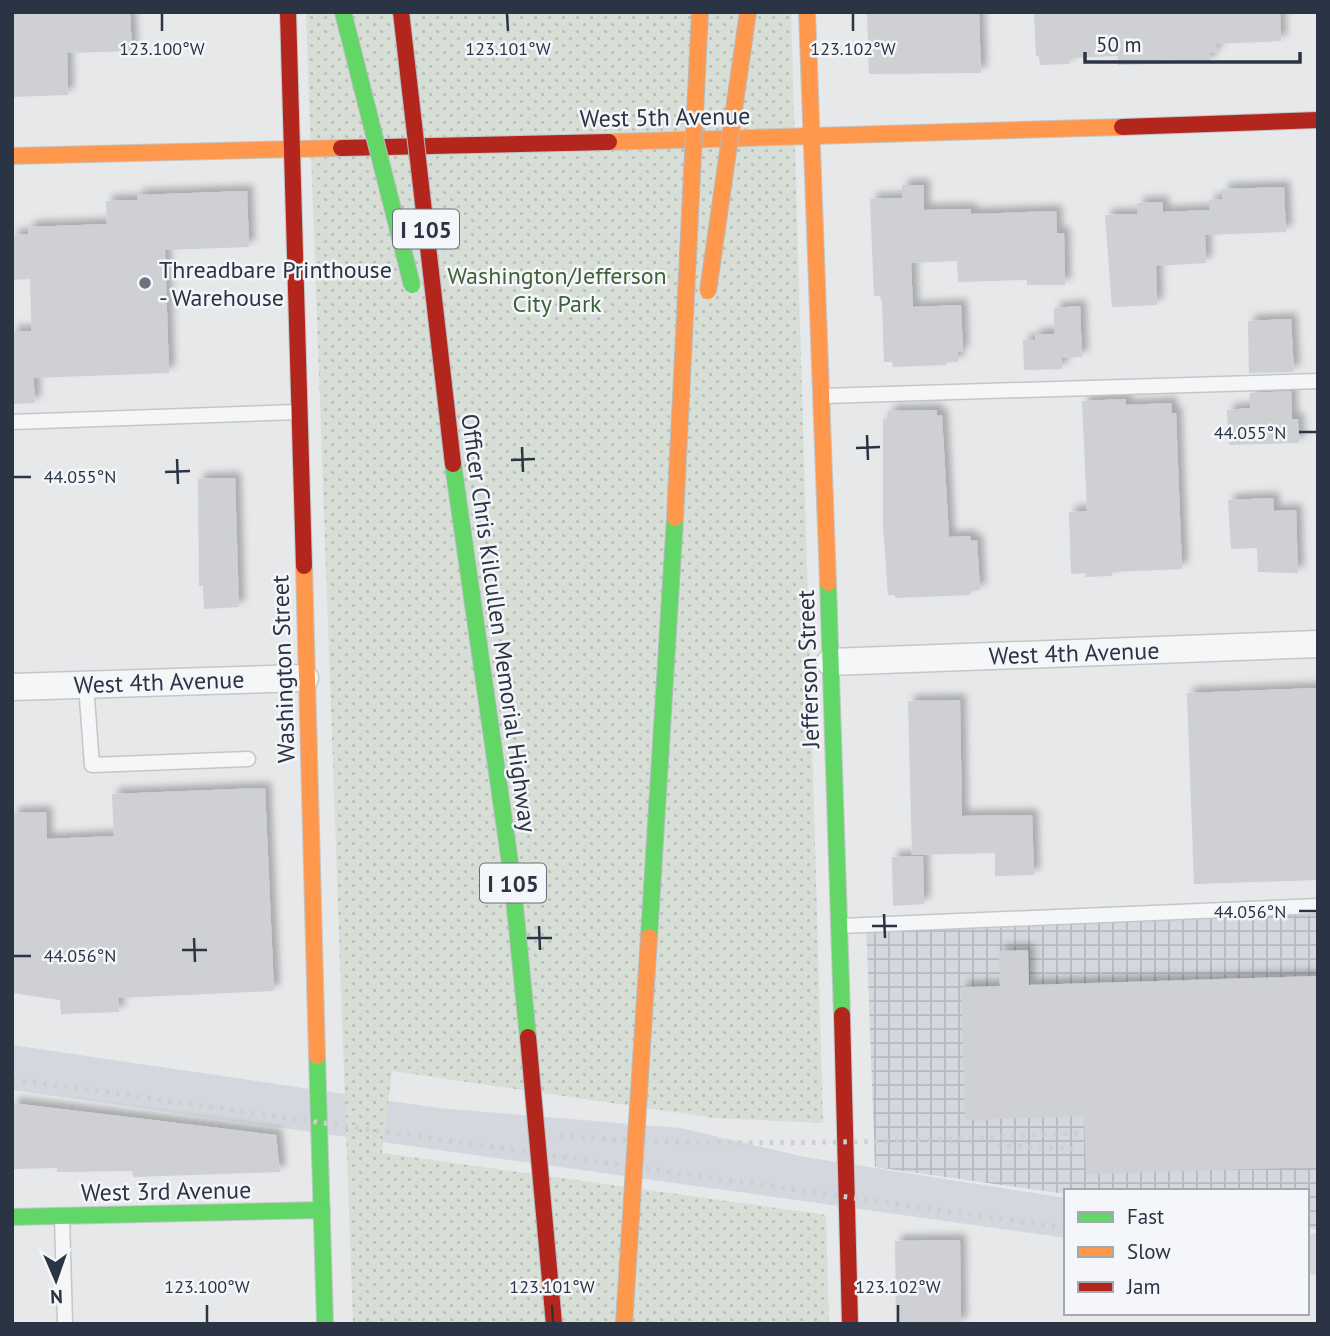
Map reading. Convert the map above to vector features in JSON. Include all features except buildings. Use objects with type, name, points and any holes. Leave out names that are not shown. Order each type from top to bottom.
[{"type":"main road","name":"Washington Street","points":[[288,12],[325,1324]]},
{"type":"main road","points":[[343,12],[361,75],[450,445]]},
{"type":"main road","name":"Officer Chris Kilcullen Memorial Highway","points":[[401,12],[450,445],[512,877],[547,1225],[554,1324]]},
{"type":"main road","points":[[624,1324],[677,491],[700,12]]},
{"type":"main road","points":[[705,310],[748,12]]},
{"type":"main road","name":"Jefferson Street","points":[[807,12],[840,926],[850,1324]]},
{"type":"main road","name":"West 5th Avenue","points":[[12,156],[292,147],[811,137],[1318,120]]},
{"type":"main road","points":[[677,491],[701,337]]},
{"type":"main road","name":"West 3rd Avenue","points":[[12,1217],[322,1210]]},
{"type":"street","name":"West 4th Avenue","points":[[830,662],[1318,644]]},
{"type":"street","name":"West 4th Avenue","points":[[12,687],[306,678]]},
{"type":"lane","points":[[821,396],[1318,381]]},
{"type":"lane","points":[[12,422],[298,412]]},
{"type":"lane","points":[[86,685],[92,765],[248,760]]},
{"type":"lane","points":[[840,926],[1318,906]]},
{"type":"lane","points":[[62,1216],[65,1324]]},
{"type":"shaded area","points":[[1318,905],[1318,1230],[1309,1228],[1309,1189],[1064,1189],[1064,1194],[875,1167],[866,921]]},
{"type":"shaded area","points":[[12,1045],[438,1108],[680,1128],[805,1157],[1064,1198],[1064,1238],[12,1090]]},
{"type":"shaded area","points":[[1309,1233],[1318,1234],[1318,1275],[1309,1274]]},
{"type":"green space","name":"Washington/Jefferson City Park","points":[[306,12],[791,12],[823,1123],[715,1118],[392,1071],[382,1153],[826,1215],[829,1324],[353,1324]]},
{"type":"railway","points":[[12,1079],[1064,1228]]},
{"type":"railway","points":[[560,1136],[755,1143],[1080,1133]]},
{"type":"railway","points":[[997,1146],[1075,1149]]},
{"type":"railway","points":[[1309,1262],[1318,1263]]},
{"type":"traffic: fast","points":[[343,12],[412,285]]},
{"type":"traffic: fast","points":[[453,464],[512,877],[528,1037]]},
{"type":"traffic: fast","points":[[649,937],[675,518]]},
{"type":"traffic: fast","points":[[828,583],[842,1015]]},
{"type":"traffic: fast","points":[[317,1056],[325,1324]]},
{"type":"traffic: fast","points":[[12,1217],[322,1210]]},
{"type":"traffic: slow","points":[[675,518],[700,12]]},
{"type":"traffic: slow","points":[[708,291],[748,12]]},
{"type":"traffic: slow","points":[[807,12],[828,583]]},
{"type":"traffic: slow","points":[[609,142],[1122,127]]},
{"type":"traffic: slow","points":[[12,156],[341,148]]},
{"type":"traffic: slow","points":[[304,566],[317,1056]]},
{"type":"traffic: slow","points":[[624,1324],[649,937]]},
{"type":"traffic: jam","points":[[288,12],[304,566]]},
{"type":"traffic: jam","points":[[401,12],[453,464]]},
{"type":"traffic: jam","points":[[1122,127],[1318,120]]},
{"type":"traffic: jam","points":[[341,148],[609,142]]},
{"type":"traffic: jam","points":[[842,1015],[850,1324]]},
{"type":"traffic: jam","points":[[528,1037],[554,1324]]},
{"type":"place","name":"Threadbare Printhouse - Warehouse","points":[[145,283]]}]
